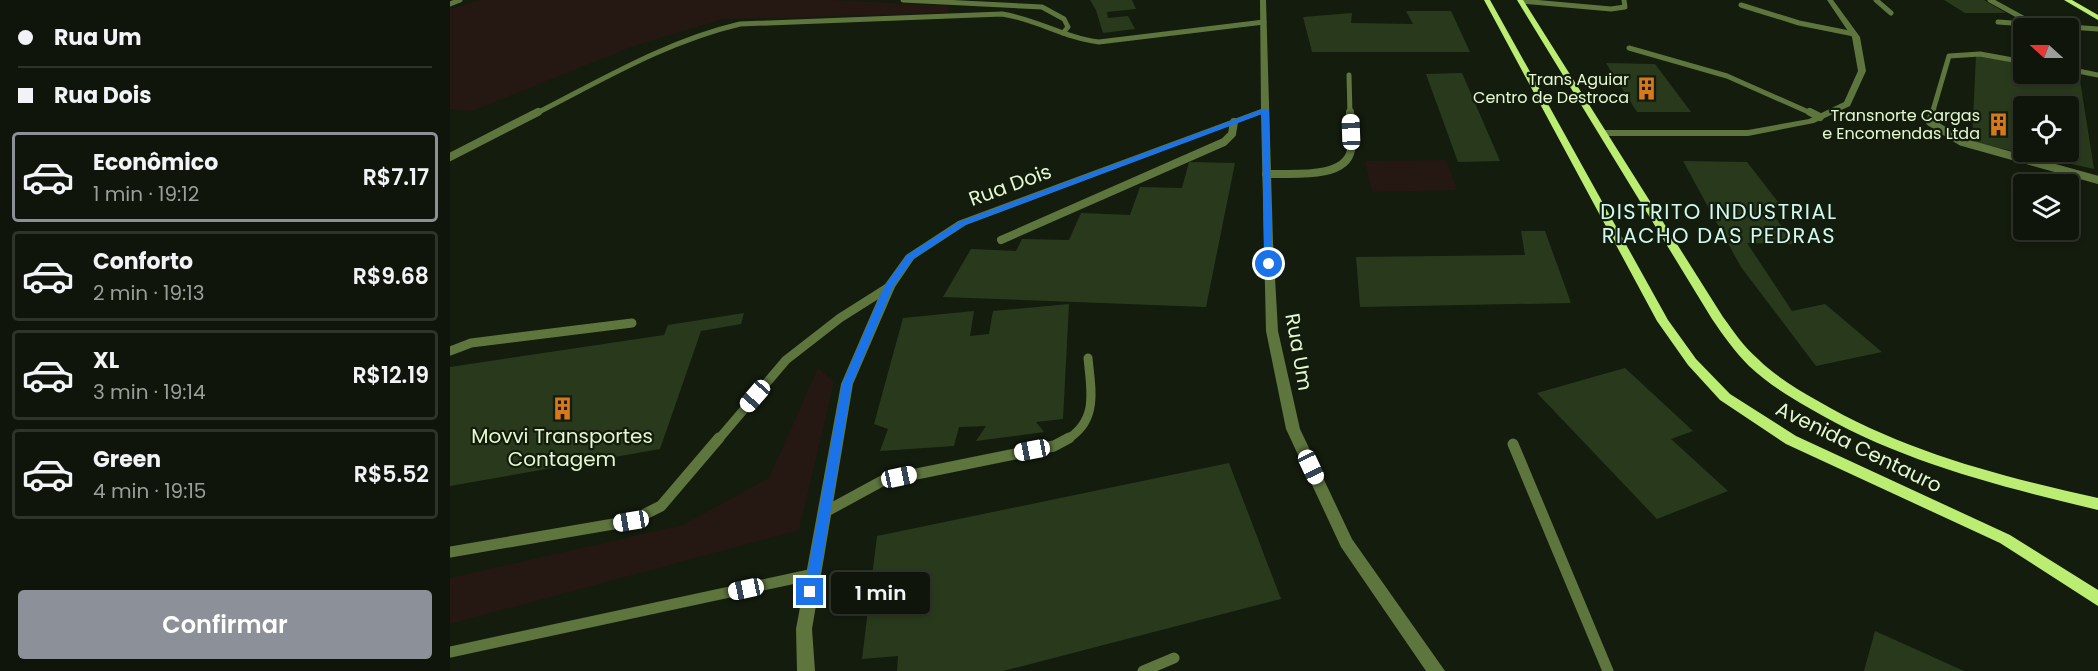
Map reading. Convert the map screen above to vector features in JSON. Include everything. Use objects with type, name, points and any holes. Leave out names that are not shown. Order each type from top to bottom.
[{"type":"street","name":"Rua Um","points":[[1263,0],[1272,331],[1293,429],[1346,543],[1436,671]]},
{"type":"street","name":"Avenida Centauro","points":[[1487,0],[1662,321],[1692,362],[1725,397],[1791,440],[2005,539],[2098,599]]},
{"type":"street","points":[[1605,133],[1748,133],[1811,121],[1847,104],[1862,71],[1854,34],[1830,0]]},
{"type":"street","points":[[2067,0],[2098,18]]},
{"type":"street","name":"Avenida Centauro","points":[[1520,1],[1605,133],[1718,319],[1746,356],[1783,386],[1824,412],[1888,445],[1988,478],[2098,504]]},
{"type":"street","name":"Rua Dois","points":[[806,671],[804,629],[847,384],[889,287],[910,257],[962,223],[1265,110]]},
{"type":"lane","points":[[450,4],[460,0]]},
{"type":"lane","points":[[903,0],[1042,8],[1064,19],[1068,27],[1063,33]]},
{"type":"lane","points":[[1520,1],[1611,9],[1626,7],[1624,0]]},
{"type":"lane","points":[[1876,0],[1891,13]]},
{"type":"lane","points":[[1990,0],[2024,18]]},
{"type":"lane","points":[[1741,4],[1799,23],[1854,34]]},
{"type":"lane","points":[[450,157],[653,54],[724,27],[1002,14],[1020,17],[1079,40],[1099,42],[1264,22]]},
{"type":"lane","points":[[1998,22],[2013,23]]},
{"type":"lane","points":[[2079,27],[2098,29]]},
{"type":"lane","points":[[1629,48],[1675,58],[1761,87],[1820,117]]},
{"type":"lane","points":[[2013,60],[1980,54],[1949,56],[1930,122],[1962,142],[2098,180]]},
{"type":"lane","points":[[2079,71],[2098,75]]},
{"type":"lane","points":[[1266,174],[1332,171],[1346,163],[1351,151],[1349,75]]},
{"type":"lane","points":[[1001,240],[1224,142],[1232,134],[1234,122]]},
{"type":"lane","points":[[450,552],[631,521],[647,515],[661,506],[786,360],[840,318],[889,287]]},
{"type":"lane","points":[[450,351],[471,344],[632,323]]},
{"type":"lane","points":[[825,512],[882,481],[1054,446],[1075,436],[1089,422],[1091,405],[1088,358]]},
{"type":"lane","points":[[1513,444],[1608,671]]},
{"type":"lane","points":[[450,652],[814,574]]},
{"type":"lane","points":[[1143,671],[1174,658]]},
{"type":"shaded area","points":[[480,0],[833,0],[949,6],[947,13],[723,19],[634,46],[472,111],[450,109],[450,9]]},
{"type":"shaded area","points":[[1446,160],[1457,190],[1372,192],[1365,161]]},
{"type":"shaded area","points":[[818,368],[834,382],[799,530],[450,624],[450,578],[683,525],[769,478]]},
{"type":"building","points":[[1090,0],[1132,0],[1136,9],[1107,12],[1108,18],[1128,16],[1135,29],[1103,33],[1096,10]]},
{"type":"building","points":[[1944,0],[1984,0],[2006,13],[1965,13]]},
{"type":"building","points":[[1406,11],[1451,11],[1470,52],[1312,52],[1303,17],[1352,13],[1351,23],[1413,24]]},
{"type":"building","name":"Transnorte Cargas e Encomendas Ltda","points":[[1976,55],[2013,62],[2013,84],[2079,84],[2079,74],[2094,169],[2062,162],[2079,162],[2079,96],[2013,96],[2013,151],[1972,142]]},
{"type":"building","name":"Trans Aguiar Centro de Destroca","points":[[1606,63],[1655,64],[1691,112],[1637,112]]},
{"type":"building","points":[[1462,73],[1500,161],[1458,162],[1426,74]]},
{"type":"building","points":[[1683,161],[1747,162],[1782,207],[1768,207],[1794,244],[1747,243],[1792,311],[1825,304],[1882,352],[1816,366],[1741,267]]},
{"type":"building","points":[[1189,162],[1235,163],[1206,307],[943,297],[971,249],[1016,251],[1022,239],[1069,240],[1081,213],[1130,215],[1140,187],[1182,188]]},
{"type":"building","points":[[1521,231],[1545,231],[1571,303],[1360,307],[1356,257],[1525,255]]},
{"type":"building","points":[[1069,304],[1063,419],[1036,422],[1044,432],[976,441],[986,426],[959,427],[954,446],[880,451],[888,429],[874,424],[903,318],[974,311],[970,336],[989,334],[993,311]]},
{"type":"building","name":"Movvi Transportes Contagem","points":[[744,313],[741,324],[701,331],[660,449],[450,486],[450,367],[664,335],[668,325]]},
{"type":"building","points":[[1625,368],[1693,431],[1671,439],[1728,491],[1657,519],[1537,393]]},
{"type":"building","points":[[1229,463],[1281,599],[1003,671],[897,671],[898,656],[862,659],[877,536]]},
{"type":"building","points":[[1875,631],[1964,671],[1864,671]]},
{"type":"place","name":"Trans Aguiar Centro de Destroca","points":[[1647,88]]},
{"type":"place","name":"Transnorte Cargas e Encomendas Ltda","points":[[1998,124]]},
{"type":"place","name":"Movvi Transportes Contagem","points":[[562,408]]},
{"type":"district","name":"DISTRITO INDUSTRIAL RIACHO DAS PEDRAS","points":[[1719,224]]},
{"type":"route","points":[[810,592],[847,384],[889,287],[910,257],[962,223],[1265,110],[1269,264]]}]
